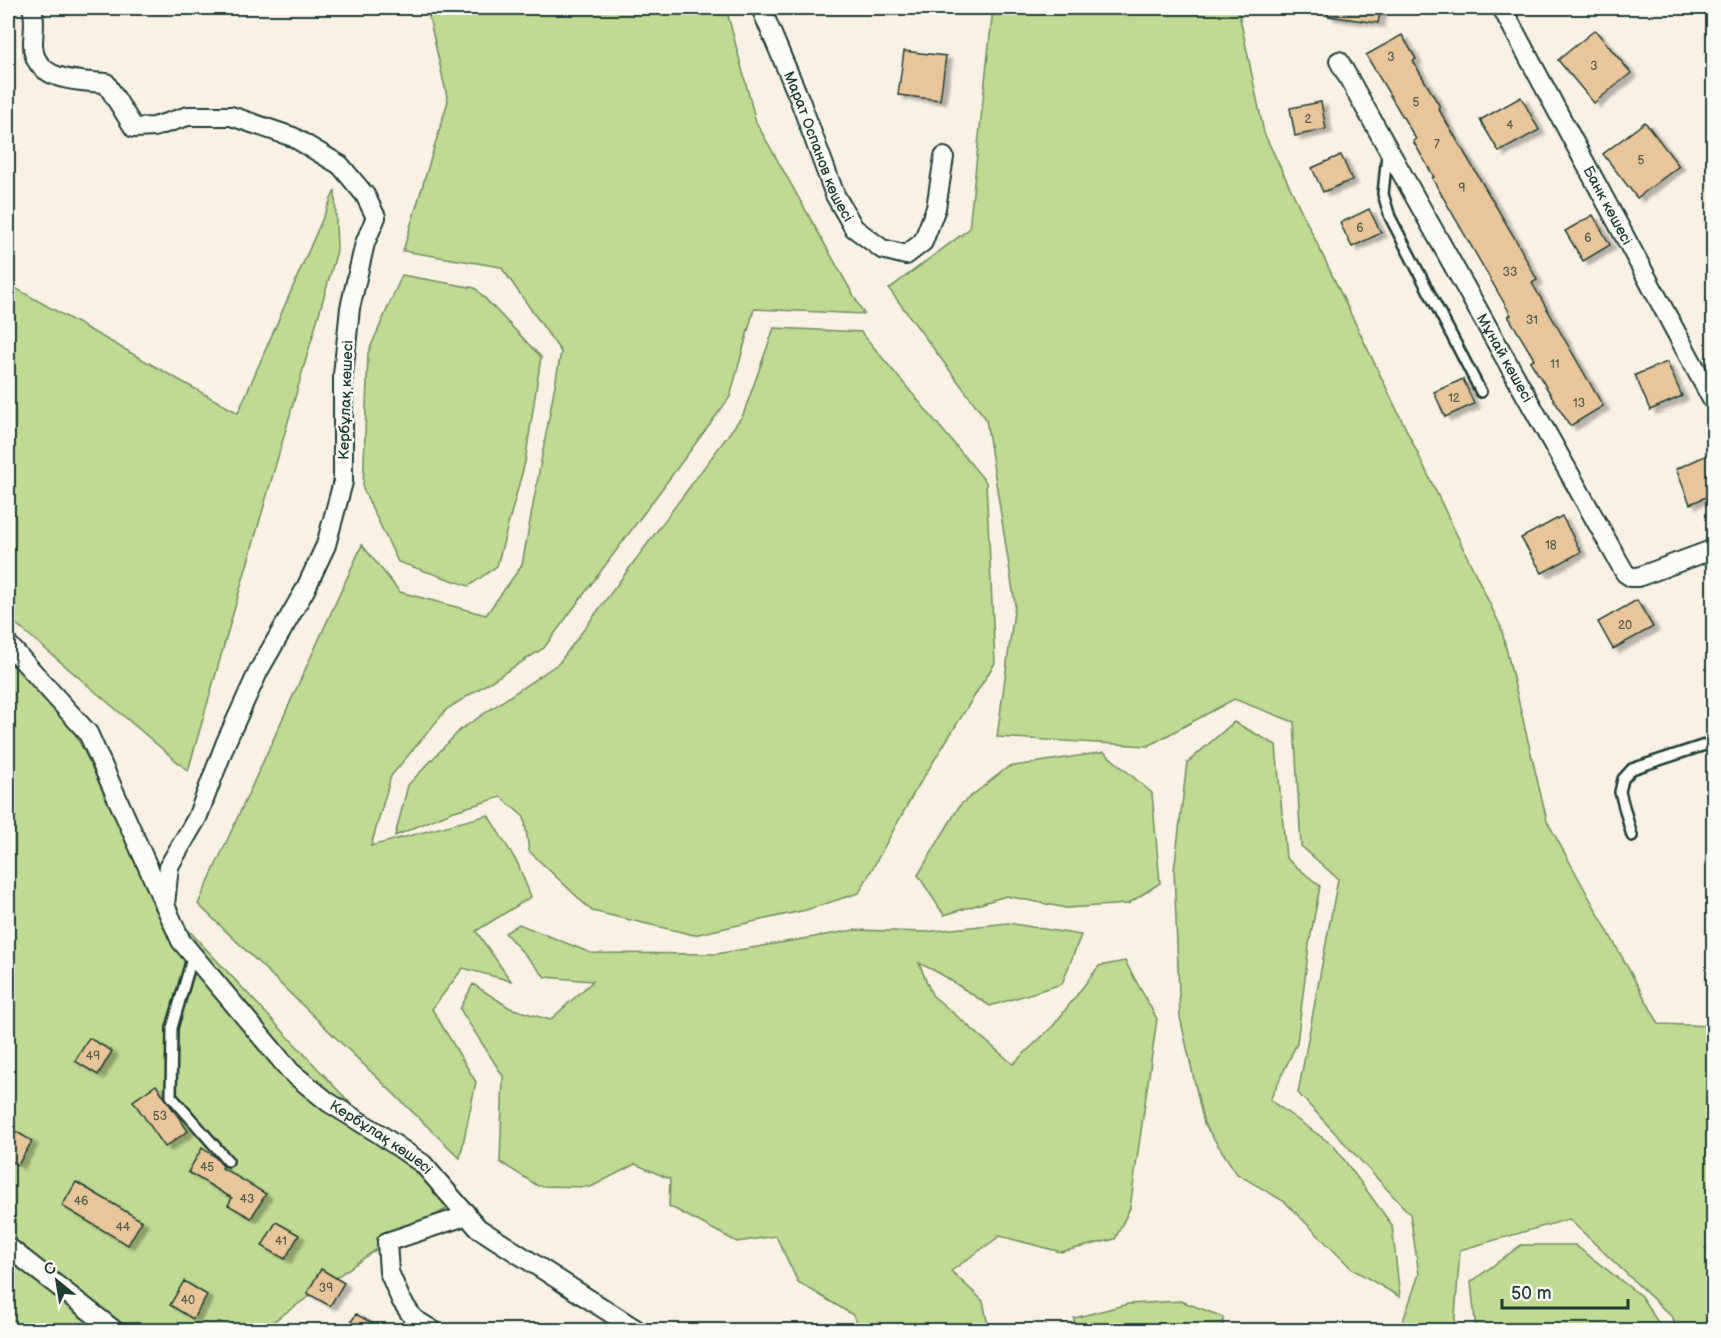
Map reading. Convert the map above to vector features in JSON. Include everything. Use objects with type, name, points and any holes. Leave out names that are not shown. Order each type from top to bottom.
[{"type":"street","name":"Кербұлақ көшесі","points":[[32,8],[35,17],[33,48],[41,68],[65,80],[106,83],[134,128],[154,127],[188,116],[231,116],[293,137],[340,165],[365,195],[376,217],[365,243],[350,308],[344,375],[343,482],[326,545],[305,590],[259,670],[226,742],[197,818],[169,866],[165,905]]},
{"type":"street","name":"Марат Оспанов көшесі","points":[[760,8],[799,98],[835,195],[854,228],[882,249],[906,255],[923,242],[936,208],[944,158]]},
{"type":"street","name":"Банк көшесі","points":[[1502,8],[1713,403]]},
{"type":"street","name":"Мұнай көшесі","points":[[1339,61],[1625,573],[1630,577],[1638,577],[1713,549]]},
{"type":"street","name":"Кербұлақ көшесі","points":[[8,644],[88,733],[181,941],[291,1072],[328,1102],[423,1164],[478,1228],[637,1330]]},
{"type":"street","points":[[432,1330],[414,1319],[401,1300],[389,1272],[387,1242],[459,1218],[465,1212]]},
{"type":"street","points":[[8,1247],[114,1330]]},
{"type":"lane","points":[[1388,148],[1383,194],[1390,218],[1481,392]]},
{"type":"lane","points":[[1632,836],[1620,792],[1623,779],[1632,769],[1713,742]]},
{"type":"lane","points":[[193,956],[172,1028],[171,1096],[228,1161]]},
{"type":"green space","points":[[427,8],[726,8],[756,122],[864,314],[754,309],[730,397],[544,648],[447,709],[391,776],[371,846],[488,815],[518,864],[531,897],[476,931],[511,981],[463,968],[432,1009],[476,1082],[460,1158],[198,904],[362,545],[400,592],[486,615],[522,565],[561,352],[501,267],[403,251],[448,101]]},
{"type":"green space","points":[[993,8],[1238,8],[1264,133],[1501,627],[1547,821],[1659,1024],[1713,1026],[1714,1240],[1705,1248],[1713,1258],[1713,1330],[1676,1330],[1673,1318],[1569,1219],[1460,1250],[1454,1330],[1400,1330],[1419,1274],[1410,1214],[1298,1093],[1338,879],[1301,846],[1294,722],[1234,699],[1148,746],[997,737],[1015,604],[986,419],[889,289],[969,229]]},
{"type":"green space","points":[[335,190],[337,251],[188,771],[8,617],[8,284],[238,413]]},
{"type":"green space","points":[[402,275],[475,288],[541,357],[525,462],[497,566],[469,586],[398,562],[363,489],[368,353]]},
{"type":"green space","points":[[774,328],[861,332],[986,482],[995,663],[915,791],[859,893],[806,910],[694,935],[592,911],[529,851],[524,817],[501,797],[451,812],[395,836],[408,785],[460,730],[559,663],[743,415]]},
{"type":"green space","points":[[8,662],[56,698],[165,905],[378,1133],[457,1203],[387,1242],[261,1330],[8,1330]]},
{"type":"green space","points":[[1234,722],[1276,745],[1286,858],[1320,886],[1309,945],[1297,1043],[1270,1100],[1334,1146],[1392,1225],[1400,1297],[1352,1269],[1285,1202],[1237,1174],[1204,1124],[1180,1017],[1174,871],[1187,763]]},
{"type":"green space","points":[[1104,752],[1152,793],[1160,883],[1128,904],[1066,908],[1006,896],[944,915],[918,875],[960,805],[1008,767]]},
{"type":"green space","points":[[1008,923],[1081,935],[1062,984],[990,1006],[939,973],[919,963],[932,995],[1013,1064],[1053,1026],[1099,966],[1125,961],[1157,1019],[1130,1208],[1115,1239],[1061,1252],[1000,1236],[951,1271],[983,1301],[989,1330],[861,1330],[853,1315],[798,1282],[776,1236],[737,1242],[669,1206],[670,1179],[635,1164],[591,1187],[538,1186],[500,1162],[503,1076],[460,1009],[473,984],[510,1008],[550,1020],[593,981],[545,977],[505,933],[519,924],[591,953],[716,954],[854,930],[925,932]]},
{"type":"green space","points":[[1521,1245],[1575,1245],[1641,1296],[1663,1330],[1476,1330],[1471,1282]]},
{"type":"green space","points":[[1181,1301],[1223,1317],[1223,1330],[1074,1330],[1074,1318],[1128,1304]]},
{"type":"building","points":[[1328,8],[1381,8],[1378,23],[1328,16]]},
{"type":"building","points":[[1595,30],[1631,73],[1594,103],[1558,60]]},
{"type":"building","points":[[1402,35],[1416,59],[1413,61],[1440,107],[1438,108],[1537,280],[1532,283],[1603,406],[1570,426],[1530,361],[1534,359],[1508,316],[1511,315],[1432,178],[1434,177],[1413,141],[1416,139],[1366,55]]},
{"type":"building","points":[[904,51],[946,56],[940,100],[898,95]]},
{"type":"building","points":[[1521,97],[1539,130],[1499,152],[1480,120]]},
{"type":"building","points":[[1321,102],[1326,129],[1295,136],[1290,108]]},
{"type":"building","points":[[1645,122],[1679,166],[1637,198],[1603,154]]},
{"type":"building","points":[[1341,155],[1352,180],[1323,192],[1312,168]]},
{"type":"building","points":[[1369,209],[1381,233],[1352,247],[1340,223]]},
{"type":"building","points":[[1593,215],[1610,245],[1583,261],[1565,231]]},
{"type":"building","points":[[1667,362],[1682,396],[1650,410],[1635,375]]},
{"type":"building","points":[[1463,379],[1474,404],[1445,417],[1434,392]]},
{"type":"building","points":[[1707,455],[1713,470],[1713,494],[1690,504],[1676,469]]},
{"type":"building","points":[[1562,516],[1581,552],[1542,573],[1521,538]]},
{"type":"building","points":[[1637,600],[1653,627],[1613,649],[1598,622]]},
{"type":"building","points":[[89,1038],[112,1051],[98,1075],[75,1061]]},
{"type":"building","points":[[156,1085],[188,1131],[165,1147],[133,1101]]},
{"type":"building","points":[[8,1127],[32,1141],[18,1165],[8,1159]]},
{"type":"building","points":[[202,1148],[214,1156],[223,1166],[222,1168],[266,1194],[251,1218],[228,1205],[232,1198],[188,1172]]},
{"type":"building","points":[[76,1182],[142,1221],[128,1245],[62,1206]]},
{"type":"building","points":[[276,1222],[299,1235],[285,1259],[262,1246]]},
{"type":"building","points":[[321,1269],[344,1283],[330,1306],[307,1293]]},
{"type":"building","points":[[184,1281],[207,1295],[193,1319],[170,1305]]},
{"type":"building","points":[[356,1314],[384,1330],[346,1330]]}]
